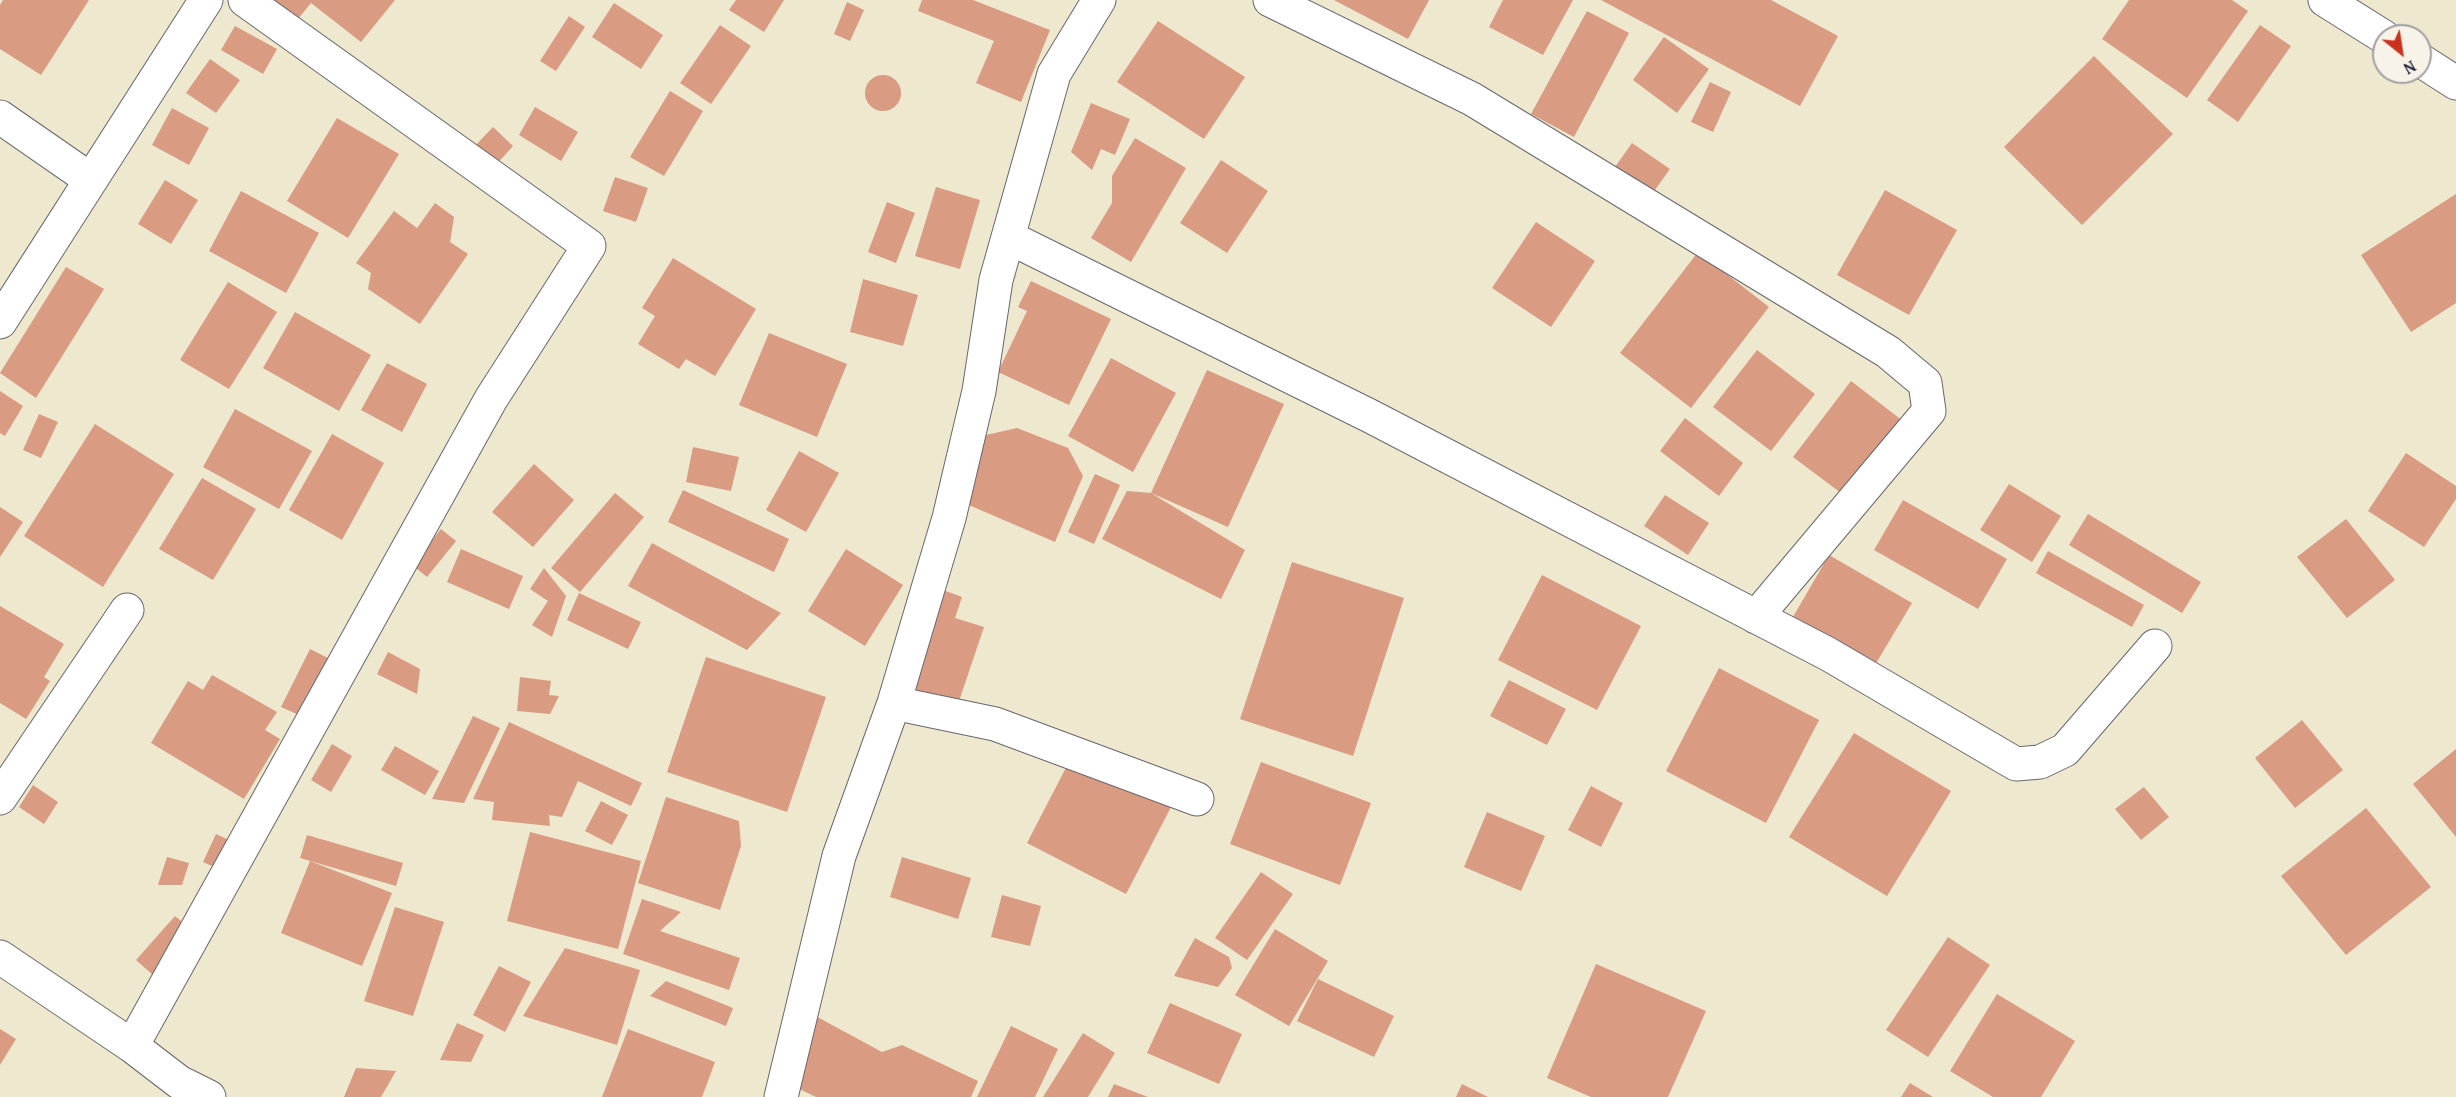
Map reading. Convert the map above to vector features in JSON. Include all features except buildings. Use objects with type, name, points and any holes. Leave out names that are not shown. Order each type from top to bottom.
[{"type":"street","points":[[0,322],[206,0]]},
{"type":"street","points":[[132,1047],[492,399],[589,246],[245,0]]},
{"type":"street","points":[[781,1097],[839,856],[894,703],[952,506],[979,391],[996,280],[1054,74],[1100,0]]},
{"type":"street","points":[[1270,0],[1472,99],[1888,352],[1925,383],[1929,411],[1756,617]]},
{"type":"street","points":[[2325,0],[2372,29]]},
{"type":"street","points":[[2432,68],[2456,83]]},
{"type":"street","points":[[0,117],[91,180]]},
{"type":"street","points":[[1008,237],[1370,416],[1828,654],[2016,765],[2040,762],[2065,750],[2155,646]]},
{"type":"street","points":[[0,798],[128,610]]},
{"type":"street","points":[[894,703],[995,724],[1197,799]]},
{"type":"street","points":[[0,957],[179,1082],[209,1097]]}]
